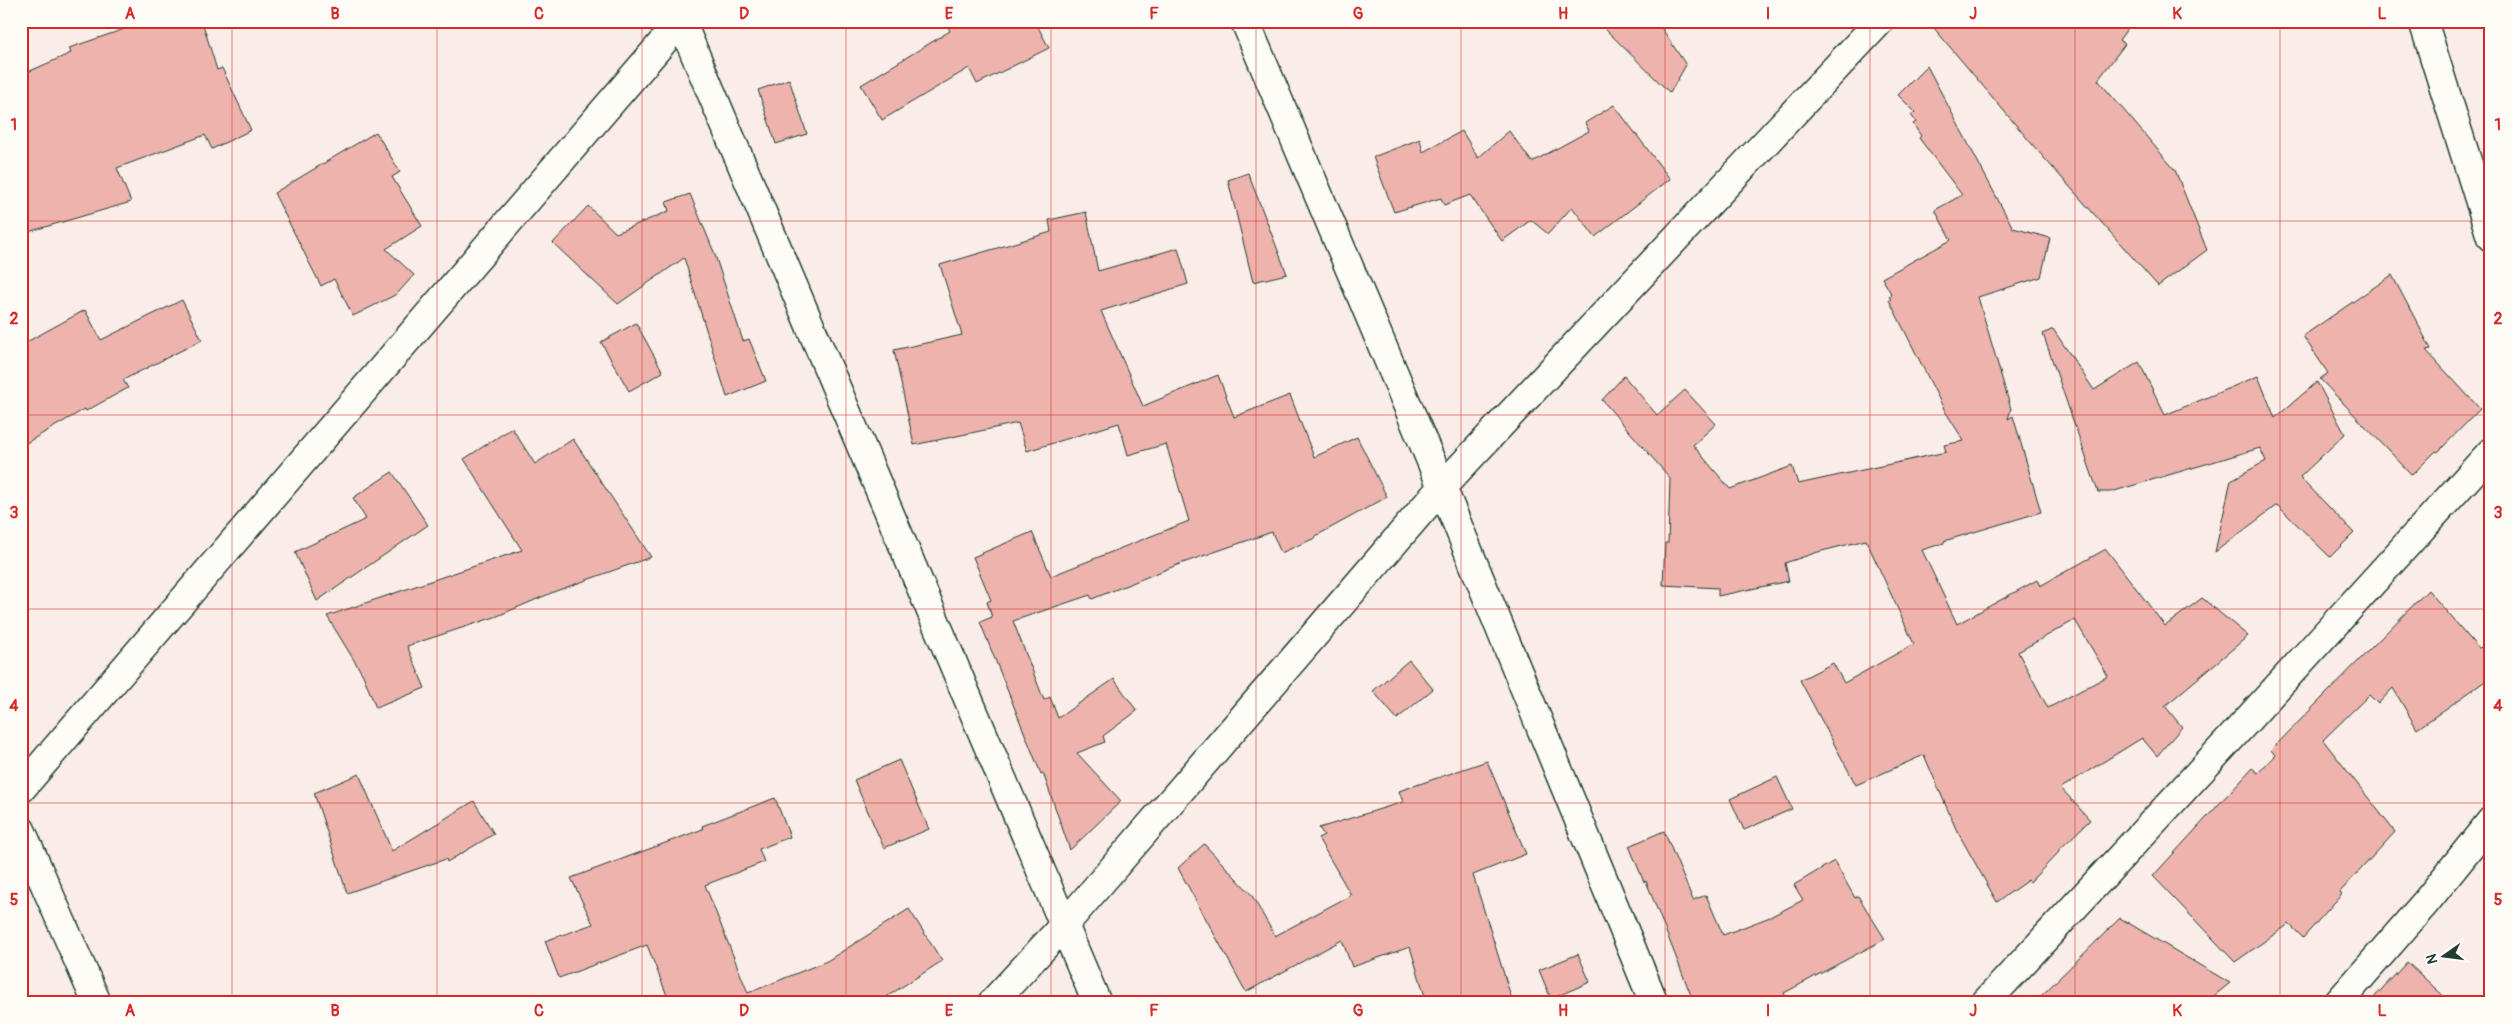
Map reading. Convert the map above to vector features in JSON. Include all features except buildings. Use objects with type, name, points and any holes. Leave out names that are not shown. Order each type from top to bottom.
[{"type":"street","points":[[21,789],[681,21],[1097,1003]]},
{"type":"street","points":[[1245,21],[1442,487],[1654,1003]]},
{"type":"street","points":[[992,1003],[1065,924],[1442,487],[1880,21]]},
{"type":"street","points":[[2422,21],[2491,236]]},
{"type":"street","points":[[1985,1003],[2232,737],[2491,452]]},
{"type":"street","points":[[2338,1003],[2426,902],[2491,821]]},
{"type":"street","points":[[21,830],[97,1003]]}]
